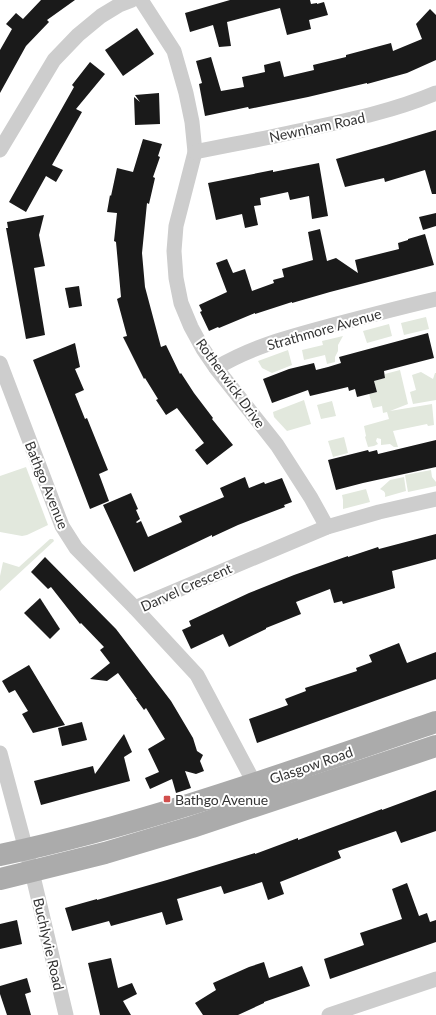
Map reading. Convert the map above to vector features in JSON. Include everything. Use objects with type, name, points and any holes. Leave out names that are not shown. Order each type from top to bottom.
[{"type":"main road","name":"Glasgow Road","points":[[0,855],[26,850],[181,808],[436,722]]},
{"type":"main road","points":[[411,730],[428,749]]},
{"type":"main road","name":"Glasgow Road","points":[[0,879],[125,848],[266,804],[428,749]]},
{"type":"main road","points":[[120,825],[125,848]]},
{"type":"street","points":[[0,150],[54,60],[78,35],[101,16],[119,5],[132,0]]},
{"type":"street","name":"Rotherwick Drive","points":[[141,0],[174,51],[186,93],[192,122],[195,152],[176,226],[174,251],[176,278],[181,303],[190,327],[203,349],[216,368],[277,445],[311,498],[327,527]]},
{"type":"street","name":"Newnham Road","points":[[195,152],[260,140],[357,119],[394,109],[436,93]]},
{"type":"street","name":"Strathmore Avenue","points":[[216,368],[248,351],[273,342],[436,299]]},
{"type":"street","name":"Bathgo Avenue","points":[[0,364],[62,526],[76,548],[135,608]]},
{"type":"street","name":"Darvel Crescent","points":[[266,804],[197,675],[135,608],[327,527],[379,512],[436,499]]},
{"type":"street","name":"Buchlyvie Road","points":[[0,753],[32,872],[66,1015]]},
{"type":"street","points":[[328,1015],[436,979]]},
{"type":"shaded area","points":[[426,317],[429,329],[404,335],[401,323]]},
{"type":"shaded area","points":[[389,324],[392,336],[367,343],[363,331]]},
{"type":"shaded area","points":[[343,336],[338,345],[335,362],[327,364],[325,355],[304,360],[302,350],[323,345],[322,341]]},
{"type":"shaded area","points":[[288,350],[292,365],[272,373],[262,368],[258,361]]},
{"type":"shaded area","points":[[400,370],[408,404],[390,411],[432,404],[434,425],[428,426],[427,424],[393,431],[398,447],[394,447],[390,444],[381,445],[381,439],[377,438],[376,441],[378,444],[368,447],[364,426],[389,419],[387,412],[383,413],[382,406],[373,408],[369,394],[377,392],[374,381],[385,378],[385,374]]},
{"type":"shaded area","points":[[421,372],[433,379],[436,373],[436,400],[413,404],[410,392],[416,390],[412,375]]},
{"type":"shaded area","points":[[304,400],[311,424],[287,431],[274,417],[273,412]]},
{"type":"shaded area","points":[[332,401],[336,416],[321,419],[317,405]]},
{"type":"shaded area","points":[[344,437],[348,453],[333,457],[328,441]]},
{"type":"shaded area","points":[[26,467],[48,525],[22,536],[0,532],[0,476]]},
{"type":"shaded area","points":[[431,470],[436,486],[408,492],[405,475]]},
{"type":"shaded area","points":[[404,477],[406,491],[385,497],[384,492],[380,489],[390,480]]},
{"type":"shaded area","points":[[366,489],[370,502],[343,509],[342,495]]},
{"type":"shaded area","points":[[50,539],[53,539],[54,541],[0,591],[0,576],[3,562],[19,567]]},
{"type":"building","points":[[41,0],[75,0],[47,20],[49,22],[26,46],[0,93],[0,50],[12,29],[6,24],[16,13],[23,19]]},
{"type":"building","points":[[230,0],[310,0],[311,4],[324,2],[328,15],[309,20],[311,29],[287,35],[280,8],[227,22],[231,46],[219,47],[213,25],[190,32],[185,13]]},
{"type":"building","points":[[430,9],[436,15],[436,60],[407,73],[367,84],[249,109],[248,107],[205,116],[199,84],[202,83],[196,61],[211,57],[221,91],[244,87],[242,77],[265,72],[264,65],[280,61],[284,77],[314,70],[313,65],[346,57],[346,55],[391,43],[393,51],[422,39],[416,24]]},
{"type":"building","points":[[137,28],[154,54],[123,76],[105,50]]},
{"type":"building","points":[[90,62],[105,74],[76,109],[82,112],[52,165],[63,170],[56,182],[46,176],[26,212],[9,202],[74,87],[72,85]]},
{"type":"building","points":[[159,93],[160,124],[135,125],[134,97],[140,102],[135,95]]},
{"type":"building","points":[[436,130],[436,194],[432,194],[425,170],[385,182],[384,178],[345,187],[336,159]]},
{"type":"building","points":[[143,139],[162,144],[158,156],[160,157],[153,177],[155,178],[149,204],[147,203],[142,253],[145,287],[161,347],[166,345],[180,374],[181,373],[213,418],[212,419],[233,445],[207,465],[195,450],[204,443],[177,408],[166,415],[156,400],[158,399],[145,378],[144,379],[123,337],[127,336],[117,299],[121,297],[116,242],[114,241],[117,213],[107,212],[117,168],[133,172]]},
{"type":"building","points":[[319,163],[328,216],[312,219],[309,196],[290,200],[288,192],[260,198],[261,205],[254,206],[258,225],[245,228],[242,214],[216,220],[208,183],[273,170],[273,172]]},
{"type":"building","points":[[436,213],[436,226],[423,230],[419,217]]},
{"type":"building","points":[[44,215],[39,235],[45,266],[34,268],[45,335],[26,339],[6,228],[8,228],[7,222]]},
{"type":"building","points":[[320,229],[327,261],[336,258],[358,273],[355,260],[399,249],[398,243],[425,234],[434,265],[292,302],[255,313],[209,331],[200,312],[202,311],[199,305],[227,292],[216,263],[227,259],[233,273],[245,269],[252,291],[274,283],[273,280],[284,277],[282,269],[313,260],[308,232]]},
{"type":"building","points":[[79,286],[82,306],[69,308],[65,288]]},
{"type":"building","points":[[428,333],[434,358],[384,371],[385,378],[374,381],[377,392],[357,397],[355,389],[349,391],[348,387],[310,396],[308,390],[272,403],[263,379],[289,369],[314,363],[316,370],[328,367],[341,363],[339,357]]},
{"type":"building","points":[[75,343],[80,367],[75,369],[84,390],[75,394],[85,419],[87,418],[108,470],[99,474],[109,501],[90,509],[33,360]]},
{"type":"building","points":[[436,440],[436,467],[336,490],[328,460],[368,450],[369,452],[377,450],[378,454]]},
{"type":"building","points":[[245,477],[249,488],[264,482],[265,484],[282,478],[292,502],[284,505],[285,507],[238,525],[212,537],[212,535],[134,572],[103,505],[131,493],[138,509],[136,510],[140,519],[136,522],[141,521],[148,537],[182,522],[179,516],[224,497],[220,488]]},
{"type":"building","points":[[436,534],[436,559],[392,571],[395,588],[343,604],[342,601],[334,603],[330,589],[296,602],[301,614],[266,628],[229,647],[223,634],[191,649],[182,630],[191,626],[189,621],[249,593],[294,575],[378,547],[379,549]]},
{"type":"building","points":[[45,557],[116,629],[171,701],[193,738],[197,751],[203,755],[200,761],[204,771],[196,774],[185,771],[191,788],[176,793],[172,779],[150,789],[145,778],[159,772],[148,749],[165,739],[146,708],[144,710],[118,673],[107,681],[90,679],[110,663],[100,650],[104,647],[81,623],[80,624],[51,587],[48,589],[31,572]]},
{"type":"building","points":[[40,598],[60,629],[50,639],[24,613]]},
{"type":"building","points":[[399,643],[407,663],[436,652],[436,679],[257,743],[249,719],[288,705],[285,699],[306,691],[305,688],[357,671],[356,668],[372,662],[369,655]]},
{"type":"building","points":[[29,665],[65,725],[33,733],[22,714],[28,711],[15,690],[9,693],[2,681]]},
{"type":"building","points":[[82,722],[87,740],[62,746],[58,728]]},
{"type":"building","points":[[124,734],[132,752],[124,757],[130,781],[41,805],[34,781],[93,766],[95,774]]},
{"type":"building","points":[[436,790],[436,831],[401,843],[396,831],[338,851],[341,858],[280,882],[284,894],[268,900],[262,882],[224,894],[221,886],[177,899],[183,920],[166,925],[162,912],[111,926],[109,921],[72,931],[65,908],[255,854]]},
{"type":"building","points":[[407,883],[419,916],[427,913],[430,922],[436,920],[436,942],[330,979],[324,959],[364,945],[360,933],[402,919],[392,889]]},
{"type":"building","points":[[17,920],[22,944],[0,949],[0,924]]},
{"type":"building","points":[[111,958],[118,988],[132,983],[137,994],[123,1001],[131,1015],[100,1015],[88,963]]},
{"type":"building","points":[[264,962],[269,978],[302,966],[310,986],[264,1002],[238,1015],[203,1015],[195,1003],[216,990],[213,983]]},
{"type":"building","points":[[27,978],[31,992],[25,994],[31,1015],[7,1015],[0,994],[0,986]]},
{"type":"place","name":"Bathgo Avenue","points":[[167,799]]}]
